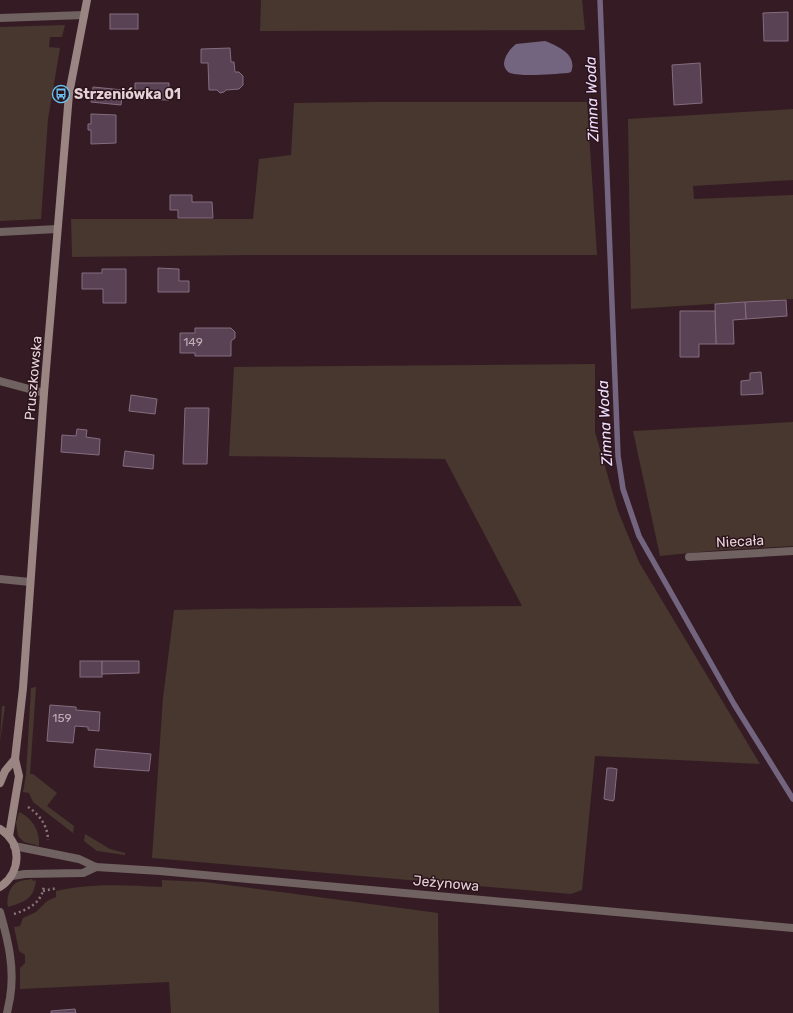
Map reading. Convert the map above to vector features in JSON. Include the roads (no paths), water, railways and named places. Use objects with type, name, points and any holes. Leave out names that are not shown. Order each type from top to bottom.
[{"type":"street","name":"Pruszkowska","points":[[9,836],[19,776],[15,759],[23,688],[57,230],[70,94],[87,0]]},
{"type":"street","points":[[0,18],[84,15]]},
{"type":"street","points":[[0,232],[57,230]]},
{"type":"street","points":[[0,381],[44,393]]},
{"type":"street","name":"Niecała","points":[[689,557],[793,551]]},
{"type":"street","points":[[0,579],[30,582]]},
{"type":"street","name":"Pruszkowska","points":[[0,783],[5,771],[15,759]]},
{"type":"street","points":[[0,829],[9,836],[14,846],[16,861],[12,876],[0,887]]},
{"type":"street","name":"Jeżynowa","points":[[14,846],[79,859],[96,867],[793,928]]},
{"type":"street","name":"Jeżynowa","points":[[12,876],[83,873],[96,867]]},
{"type":"street","points":[[0,912],[9,944],[11,960],[10,998],[7,1013]]},
{"type":"waterway","name":"Zimna Woda","points":[[600,0],[618,456],[623,489],[639,536],[734,704],[793,799]]},
{"type":"place","name":"Strzeniówka 01","points":[[61,94]]}]
